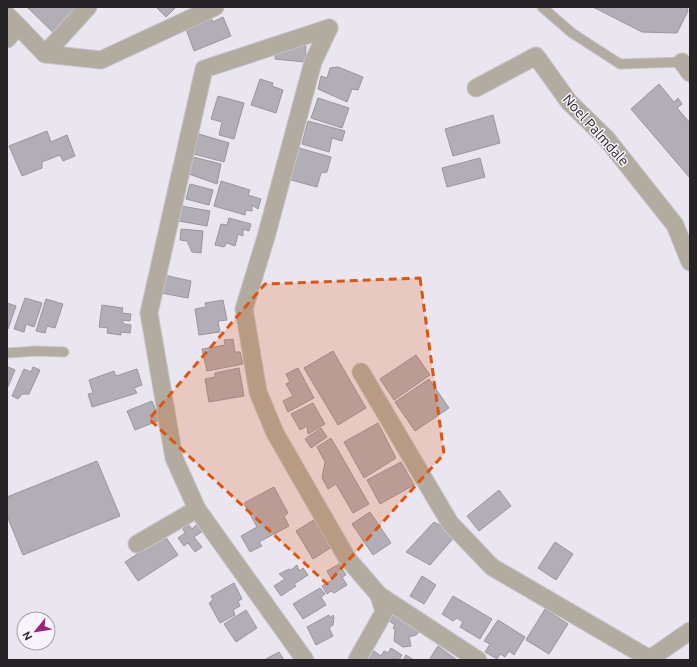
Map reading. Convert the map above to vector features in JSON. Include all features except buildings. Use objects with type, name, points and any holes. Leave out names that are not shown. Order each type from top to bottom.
[{"type":"street","points":[[45,54],[88,7]]},
{"type":"street","points":[[7,39],[13,20],[45,54],[101,60],[215,7]]},
{"type":"street","points":[[305,660],[197,509],[174,458],[149,313],[204,69],[328,28],[313,62],[266,238],[244,309],[258,392],[275,433],[347,558],[379,595],[478,660]]},
{"type":"street","name":"Noel Palmdale","points":[[476,88],[536,56],[569,102],[606,138],[675,225],[690,262]]},
{"type":"street","points":[[361,372],[450,523],[492,567],[649,659],[690,631]]},
{"type":"street","points":[[137,544],[197,509]]},
{"type":"street","points":[[357,660],[384,612],[379,595]]},
{"type":"lane","points":[[542,7],[572,33],[620,64],[687,67]]},
{"type":"lane","points":[[7,353],[37,351],[64,352]]},
{"type":"highlighted area","points":[[420,278],[444,454],[327,584],[149,419],[265,284]]}]
